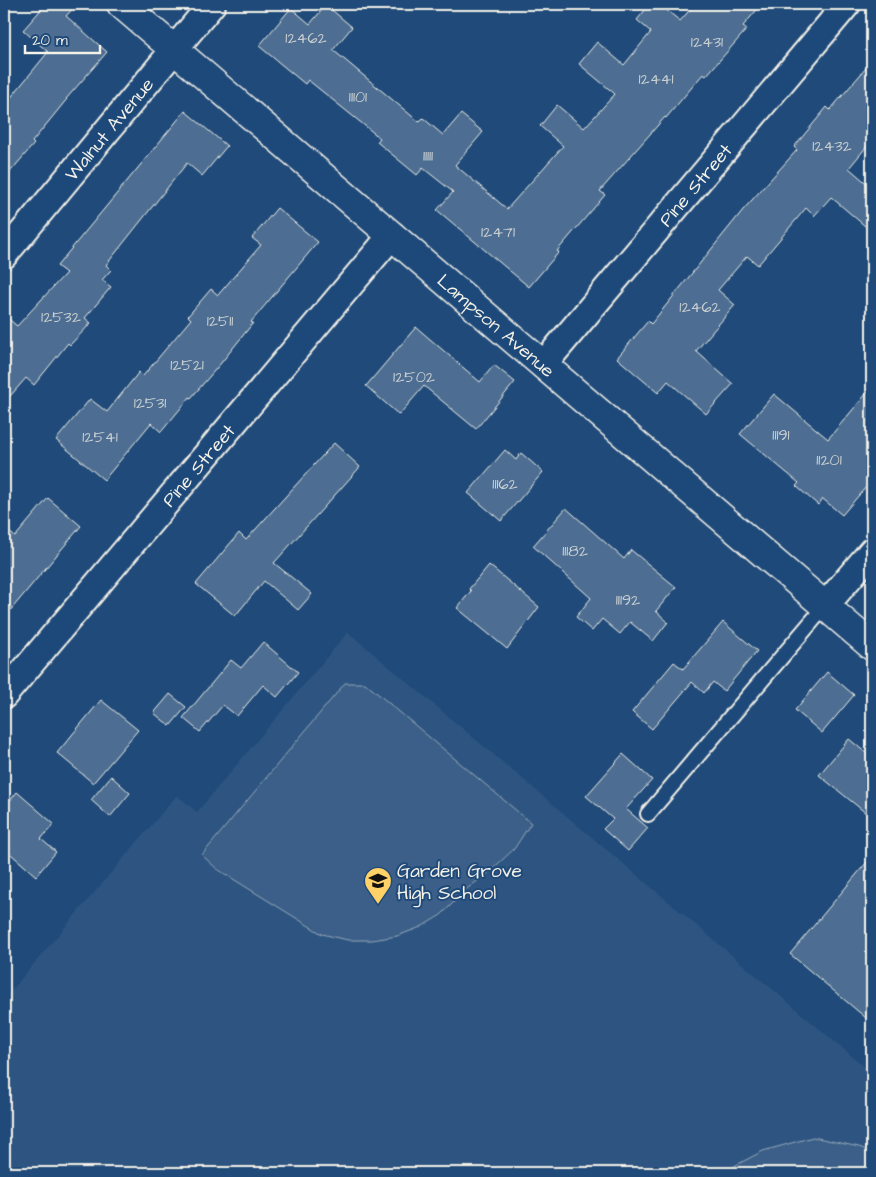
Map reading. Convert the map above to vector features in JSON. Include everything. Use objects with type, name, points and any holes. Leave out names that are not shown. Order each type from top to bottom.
[{"type":"street","name":"Lampson Avenue","points":[[121,4],[872,646]]},
{"type":"street","name":"Walnut Avenue","points":[[4,255],[212,4]]},
{"type":"street","name":"Pine Street","points":[[543,365],[847,4]]},
{"type":"street","name":"Pine Street","points":[[4,695],[392,235]]},
{"type":"street","points":[[825,606],[872,550]]},
{"type":"lane","points":[[648,814],[825,606]]},
{"type":"shaded area","name":"Garden Grove High School","points":[[348,632],[872,1073],[872,1173],[4,1173],[4,999],[177,795],[197,812]]},
{"type":"shaded area","points":[[345,683],[365,683],[531,823],[514,849],[487,874],[468,888],[441,915],[421,927],[397,936],[372,940],[348,940],[322,934],[217,869],[202,855]]},
{"type":"shaded area","points":[[813,1137],[859,1147],[872,1152],[872,1173],[721,1173],[763,1151]]},
{"type":"building","points":[[46,4],[77,4],[66,16],[107,52],[66,99],[32,142],[34,144],[4,179],[4,106],[48,52],[23,30]]},
{"type":"building","points":[[650,4],[659,4],[680,21],[695,4],[762,4],[743,26],[747,29],[706,76],[703,74],[600,191],[605,195],[529,287],[437,210],[453,192],[423,168],[417,175],[377,142],[380,138],[308,80],[305,84],[259,46],[291,8],[310,24],[326,5],[352,27],[333,50],[419,122],[423,118],[443,135],[461,114],[483,132],[455,165],[507,209],[563,146],[540,126],[557,105],[584,128],[615,94],[579,64],[597,42],[624,65],[651,32],[637,20]]},
{"type":"building","points":[[872,61],[872,140],[849,168],[872,188],[872,232],[831,197],[814,216],[806,208],[758,265],[747,256],[718,290],[735,305],[696,351],[733,384],[706,414],[668,381],[658,393],[617,358],[648,321],[651,324],[743,210],[797,150],[794,147],[827,107],[830,110]]},
{"type":"building","points":[[185,111],[227,146],[202,176],[187,163],[106,265],[111,270],[102,280],[111,287],[85,318],[91,323],[70,345],[68,343],[34,385],[26,378],[4,403],[4,315],[17,326],[66,273],[57,266]]},
{"type":"building","points":[[277,208],[318,242],[251,322],[253,323],[221,363],[161,432],[151,423],[104,480],[56,440],[90,399],[107,412],[139,372],[143,376],[191,319],[188,316],[211,289],[218,295],[261,245],[252,238]]},
{"type":"building","points":[[416,327],[480,382],[494,365],[515,382],[476,429],[424,386],[399,415],[366,386]]},
{"type":"building","points":[[872,387],[872,480],[842,515],[823,499],[818,505],[796,486],[799,483],[740,434],[774,394],[828,439]]},
{"type":"building","points":[[334,443],[360,467],[274,563],[312,594],[298,610],[264,581],[235,616],[196,584],[239,533],[246,540]]},
{"type":"building","points":[[505,450],[516,460],[521,453],[543,472],[501,521],[468,493]]},
{"type":"building","points":[[48,498],[81,526],[4,618],[4,527],[15,537]]},
{"type":"building","points":[[566,508],[624,559],[631,550],[676,587],[656,611],[668,622],[653,641],[630,622],[620,634],[602,619],[592,631],[576,617],[591,598],[533,546]]},
{"type":"building","points":[[489,565],[539,607],[507,649],[457,608],[471,591],[469,589]]},
{"type":"building","points":[[723,622],[757,651],[724,691],[713,682],[704,693],[692,682],[652,729],[632,712],[674,662],[683,669]]},
{"type":"building","points":[[263,642],[298,672],[277,697],[263,685],[237,716],[223,705],[200,732],[183,718],[231,660],[241,668]]},
{"type":"building","points":[[827,672],[854,695],[822,733],[795,710]]},
{"type":"building","points":[[170,694],[186,707],[170,726],[154,713]]},
{"type":"building","points":[[101,700],[138,730],[93,783],[57,753]]},
{"type":"building","points":[[849,739],[872,758],[872,818],[819,775]]},
{"type":"building","points":[[623,754],[652,780],[626,809],[648,828],[628,851],[603,829],[613,819],[586,796]]},
{"type":"building","points":[[111,776],[130,793],[110,817],[91,800]]},
{"type":"building","points":[[17,792],[54,824],[41,839],[56,852],[36,876],[4,848],[4,808]]},
{"type":"building","points":[[872,856],[872,1023],[790,954]]},
{"type":"place","name":"Garden Grove High School","points":[[378,905]]}]
